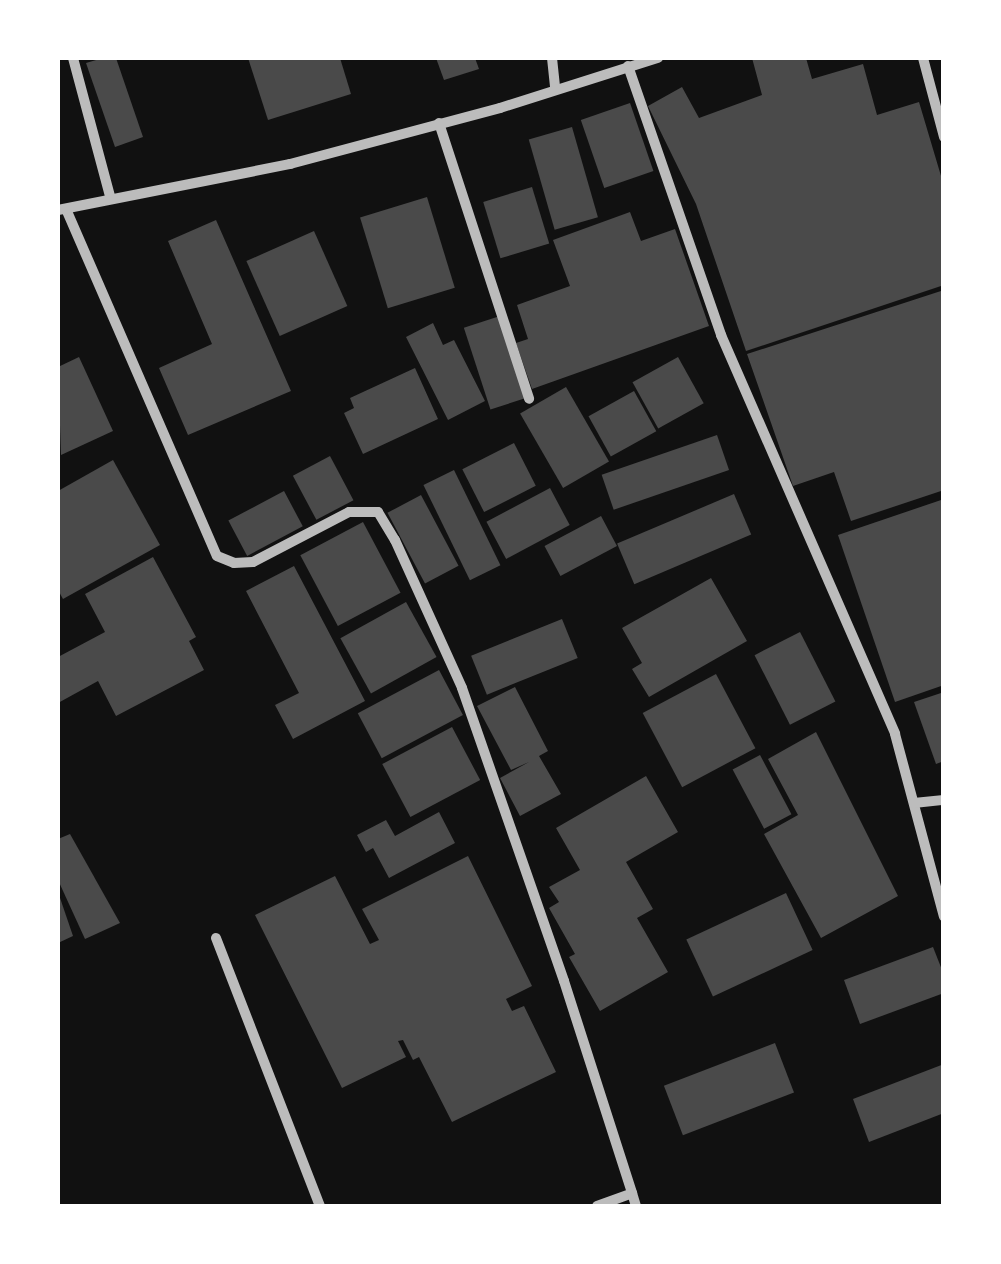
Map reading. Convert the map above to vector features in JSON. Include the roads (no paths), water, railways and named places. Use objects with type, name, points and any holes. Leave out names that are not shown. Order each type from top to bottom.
[{"type":"street","points":[[73,58],[110,196]]},
{"type":"street","points":[[552,58],[555,89]]},
{"type":"street","points":[[636,1206],[564,981],[462,688],[395,540],[378,512],[348,512],[253,562],[234,563],[217,556],[62,209],[110,196],[290,164],[658,58]]},
{"type":"street","points":[[923,58],[944,137]]},
{"type":"street","points":[[628,66],[721,335],[895,734],[944,917]]},
{"type":"street","points":[[440,122],[529,399]]},
{"type":"street","points":[[914,803],[944,800]]},
{"type":"street","points":[[216,938],[320,1206]]},
{"type":"street","points":[[597,1206],[632,1193]]}]
